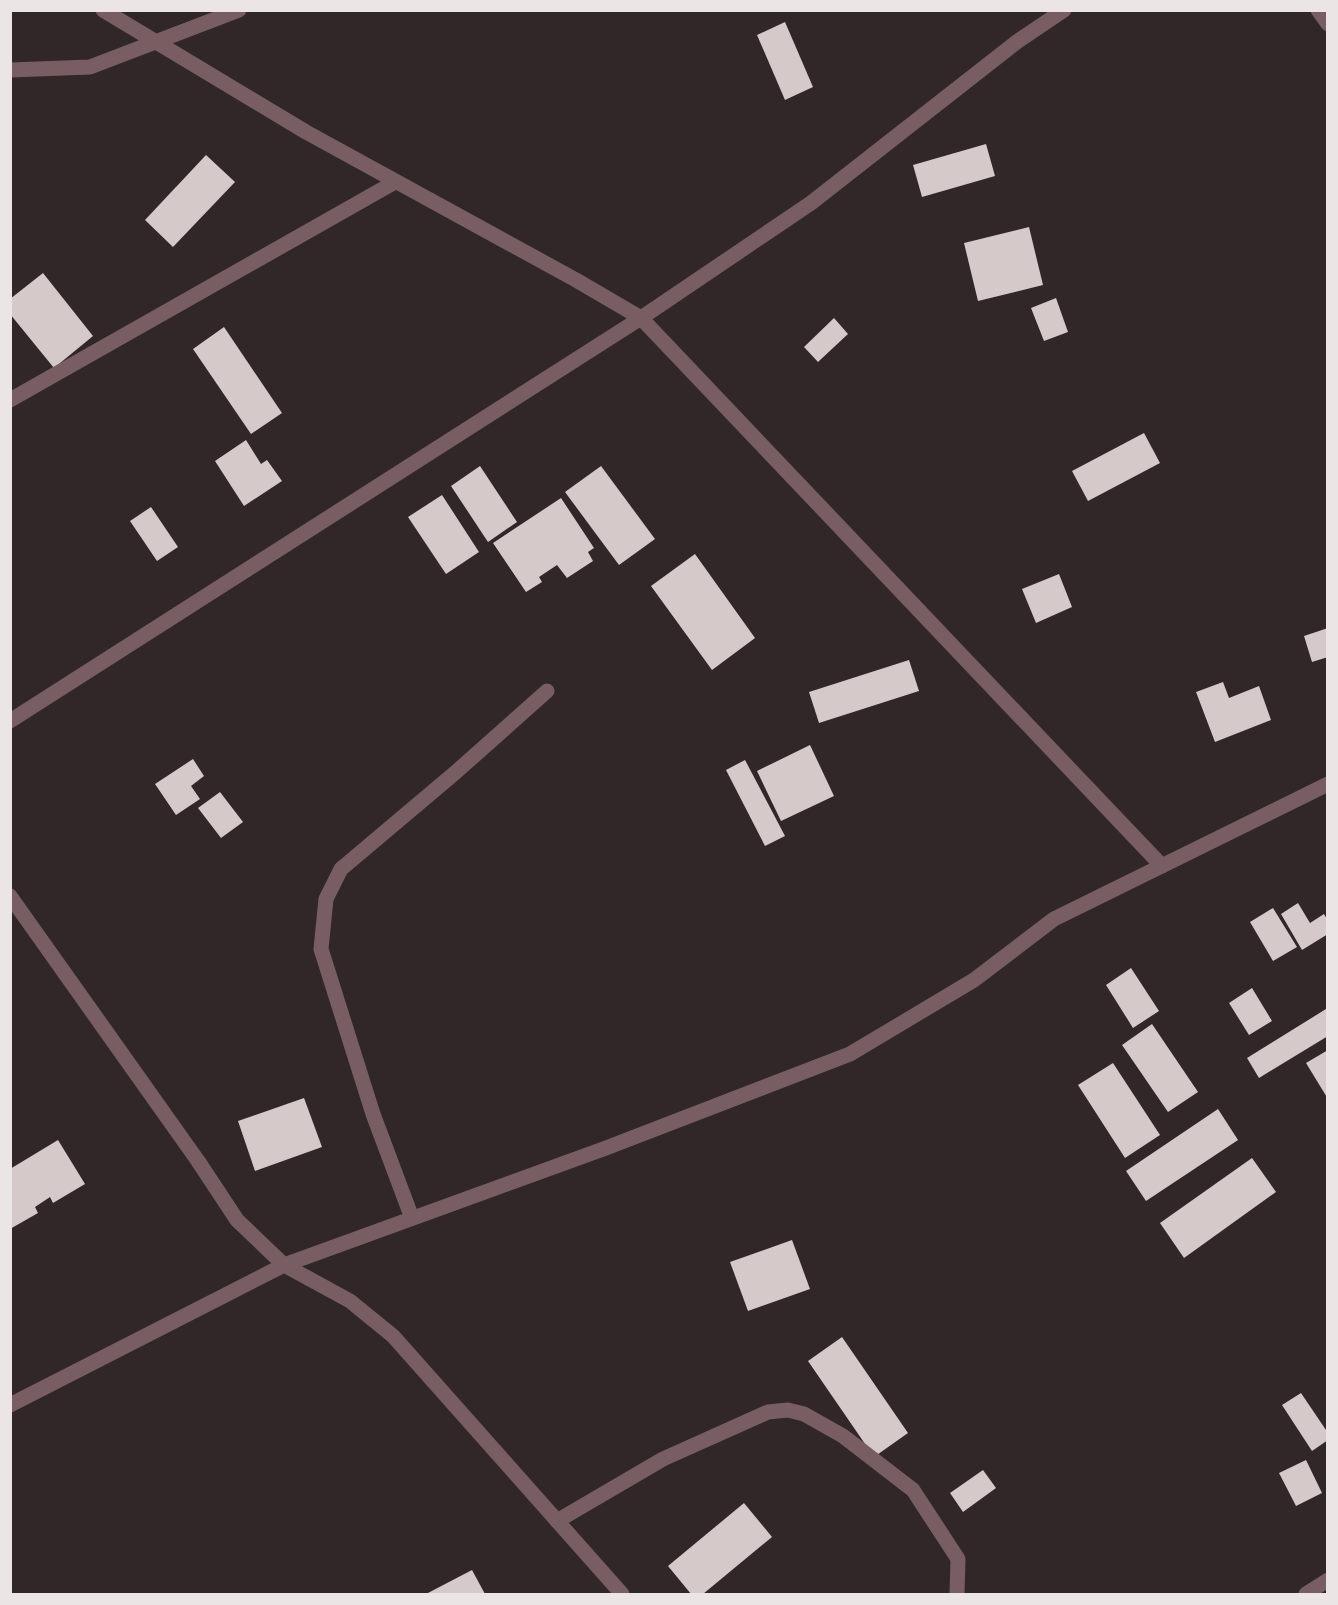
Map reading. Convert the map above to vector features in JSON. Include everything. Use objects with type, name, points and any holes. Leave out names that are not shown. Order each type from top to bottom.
[{"type":"street","points":[[103,10],[306,132],[641,318],[1162,866]]},
{"type":"street","points":[[10,70],[90,67],[239,10]]},
{"type":"street","points":[[10,721],[641,318],[812,203],[1018,40],[1064,10]]},
{"type":"street","points":[[1317,10],[1328,24]]},
{"type":"street","points":[[10,400],[395,182]]},
{"type":"street","points":[[412,1218],[373,1114],[321,949],[326,899],[341,869],[456,772],[546,691]]},
{"type":"street","points":[[10,1405],[284,1265],[606,1148],[850,1054],[974,980],[1054,919],[1328,784]]},
{"type":"street","points":[[10,896],[198,1161],[237,1221],[284,1265],[350,1301],[393,1336],[622,1594]]},
{"type":"street","points":[[557,1521],[663,1459],[768,1412],[788,1410],[804,1414],[843,1436],[913,1490],[958,1559],[957,1594]]},
{"type":"street","points":[[1306,1594],[1328,1580]]},
{"type":"building","points":[[785,22],[813,87],[785,100],[757,35]]},
{"type":"building","points":[[986,144],[995,176],[922,197],[913,165]]},
{"type":"building","points":[[206,155],[235,182],[173,247],[145,220]]},
{"type":"building","points":[[1029,227],[1043,285],[978,301],[964,243]]},
{"type":"building","points":[[43,273],[93,336],[54,368],[10,314],[10,299]]},
{"type":"building","points":[[1056,298],[1068,332],[1044,341],[1031,308]]},
{"type":"building","points":[[834,318],[848,334],[818,362],[804,347]]},
{"type":"building","points":[[224,327],[282,413],[251,434],[193,349]]},
{"type":"building","points":[[1144,433],[1160,463],[1088,501],[1072,471]]},
{"type":"building","points":[[246,440],[261,464],[267,460],[282,481],[244,506],[215,461]]},
{"type":"building","points":[[480,466],[517,522],[488,542],[451,486]]},
{"type":"building","points":[[601,466],[655,539],[619,565],[565,492]]},
{"type":"building","points":[[442,495],[479,552],[446,574],[408,517]]},
{"type":"building","points":[[561,498],[594,548],[588,552],[593,561],[567,578],[557,565],[539,577],[542,582],[526,592],[493,543]]},
{"type":"building","points":[[151,507],[178,547],[157,561],[130,521]]},
{"type":"building","points":[[695,554],[755,638],[712,670],[651,586]]},
{"type":"building","points":[[1059,574],[1072,607],[1036,623],[1022,589]]},
{"type":"building","points":[[1328,628],[1328,657],[1312,662],[1304,636]]},
{"type":"building","points":[[909,660],[919,691],[819,723],[809,692]]},
{"type":"building","points":[[1223,682],[1229,698],[1259,686],[1271,720],[1215,742],[1196,692]]},
{"type":"building","points":[[810,745],[834,796],[781,821],[757,771]]},
{"type":"building","points":[[193,759],[204,776],[191,786],[200,799],[176,815],[155,784]]},
{"type":"building","points":[[745,760],[785,836],[765,846],[726,770]]},
{"type":"building","points":[[220,792],[243,822],[221,838],[198,808]]},
{"type":"building","points":[[1298,903],[1310,923],[1324,914],[1328,921],[1328,934],[1302,950],[1281,914]]},
{"type":"building","points":[[1273,908],[1297,947],[1273,961],[1250,922]]},
{"type":"building","points":[[1131,968],[1159,1011],[1133,1028],[1106,985]]},
{"type":"building","points":[[1252,988],[1272,1021],[1249,1035],[1229,1003]]},
{"type":"building","points":[[1326,1009],[1328,1036],[1259,1078],[1247,1058]]},
{"type":"building","points":[[1152,1024],[1198,1092],[1168,1112],[1122,1045]]},
{"type":"building","points":[[1328,1050],[1328,1099],[1306,1063]]},
{"type":"building","points":[[1113,1063],[1160,1135],[1125,1158],[1078,1085]]},
{"type":"building","points":[[304,1098],[322,1147],[255,1171],[238,1121]]},
{"type":"building","points":[[1218,1109],[1238,1140],[1146,1201],[1126,1171]]},
{"type":"building","points":[[58,1140],[85,1184],[53,1203],[50,1197],[35,1207],[38,1213],[10,1229],[10,1169]]},
{"type":"building","points":[[1252,1158],[1276,1192],[1184,1258],[1160,1223]]},
{"type":"building","points":[[792,1240],[810,1289],[748,1311],[730,1262]]},
{"type":"building","points":[[842,1337],[908,1433],[874,1457],[808,1361]]},
{"type":"building","points":[[1301,1393],[1328,1433],[1328,1440],[1312,1451],[1282,1405]]},
{"type":"building","points":[[1306,1460],[1322,1493],[1296,1506],[1279,1473]]},
{"type":"building","points":[[983,1470],[996,1488],[963,1512],[950,1493]]},
{"type":"building","points":[[744,1503],[772,1537],[703,1594],[691,1594],[668,1566]]},
{"type":"building","points":[[472,1570],[485,1594],[426,1594]]}]
